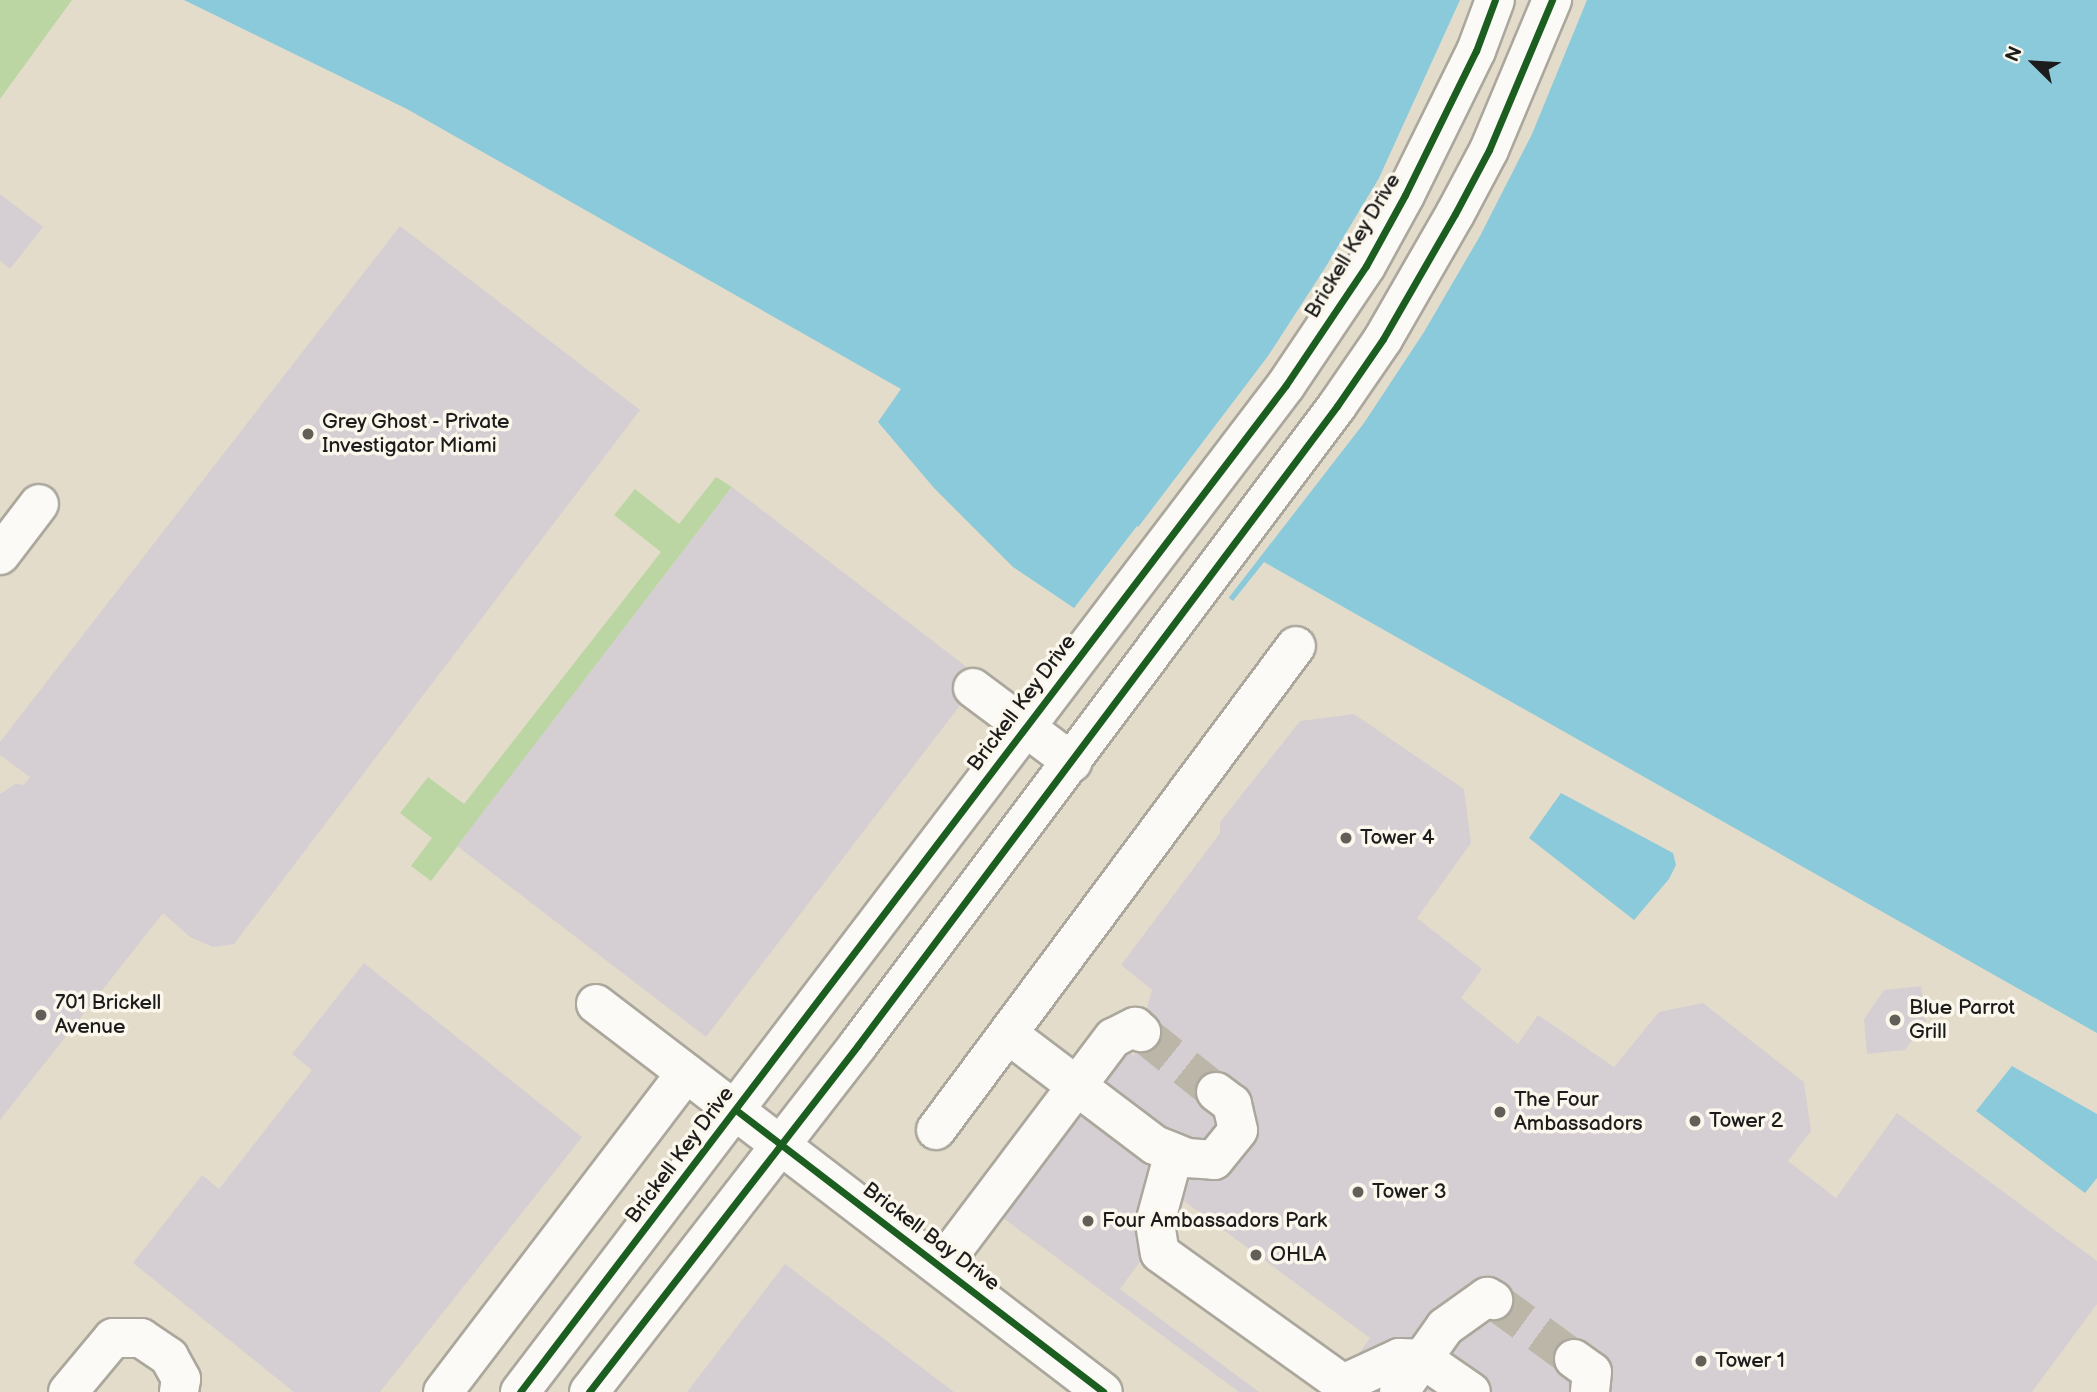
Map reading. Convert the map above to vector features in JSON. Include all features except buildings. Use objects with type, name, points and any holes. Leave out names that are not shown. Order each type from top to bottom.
[{"type":"street","name":"Brickell Key Drive","points":[[520,1392],[1286,385],[1366,266],[1442,123],[1495,0]]},
{"type":"street","points":[[589,1392],[1072,762],[1337,406],[1418,282],[1489,150],[1552,0]]},
{"type":"street","points":[[0,555],[39,504]]},
{"type":"street","points":[[936,1130],[1297,646]]},
{"type":"street","points":[[973,688],[1072,762]]},
{"type":"street","name":"Brickell Bay Drive","points":[[596,1004],[941,1265],[1080,1385]]},
{"type":"street","points":[[941,1265],[1113,1038],[1135,1027],[1141,1032]]},
{"type":"street","points":[[1008,1034],[1155,1145],[1174,1153],[1214,1160],[1238,1130],[1232,1104],[1216,1092]]},
{"type":"street","points":[[443,1392],[686,1073]]},
{"type":"street","points":[[1174,1153],[1155,1223],[1160,1253],[1343,1384],[1399,1358],[1423,1359],[1471,1392]]},
{"type":"street","points":[[1399,1392],[1445,1327],[1487,1297],[1493,1300]]},
{"type":"street","points":[[68,1392],[113,1338],[141,1338],[169,1357],[181,1379],[179,1392]]},
{"type":"green space","points":[[0,0],[72,0],[0,99]]},
{"type":"green space","points":[[716,477],[732,487],[431,881],[411,866],[432,838],[400,813],[428,777],[464,804],[661,552],[614,515],[635,489],[679,524]]},
{"type":"water","points":[[184,0],[2097,0],[2097,1033],[1264,562],[1233,601],[1137,526],[1074,608],[1013,567],[934,488],[878,422],[901,389],[407,109]]},
{"type":"water","points":[[1561,793],[1673,853],[1676,865],[1669,879],[1634,920],[1529,838]]},
{"type":"water","points":[[2012,1066],[2097,1114],[2097,1178],[2085,1193],[1976,1111]]},
{"type":"pier","points":[[1460,0],[1587,0],[1532,134],[1480,236],[1424,332],[1364,423],[1227,600],[1136,530],[1268,356],[1325,268],[1379,178]]},
{"type":"tunnel","points":[[1141,1032],[1216,1092]]},
{"type":"tunnel","points":[[1493,1300],[1574,1359]]},
{"type":"cycle path","points":[[520,1392],[1286,385],[1366,266],[1405,195],[1476,51],[1495,0]]},
{"type":"cycle path","points":[[589,1392],[858,1045],[1337,406],[1383,339],[1489,150],[1552,0]]},
{"type":"cycle path","points":[[736,1110],[1103,1392]]},
{"type":"place","name":"Grey Ghost - Private Investigator Miami","points":[[308,434]]},
{"type":"place","name":"Tower 4","points":[[1346,838]]},
{"type":"place","name":"701 Brickell Avenue","points":[[41,1015]]},
{"type":"place","name":"Blue Parrot Grill","points":[[1895,1020]]},
{"type":"place","name":"The Four Ambassadors","points":[[1500,1112]]},
{"type":"place","name":"Tower 2","points":[[1695,1121]]},
{"type":"place","name":"Tower 3","points":[[1358,1192]]},
{"type":"place","name":"Four Ambassadors Park","points":[[1088,1221]]},
{"type":"place","name":"OHLA","points":[[1256,1255]]},
{"type":"place","name":"Tower 1","points":[[1701,1361]]}]
